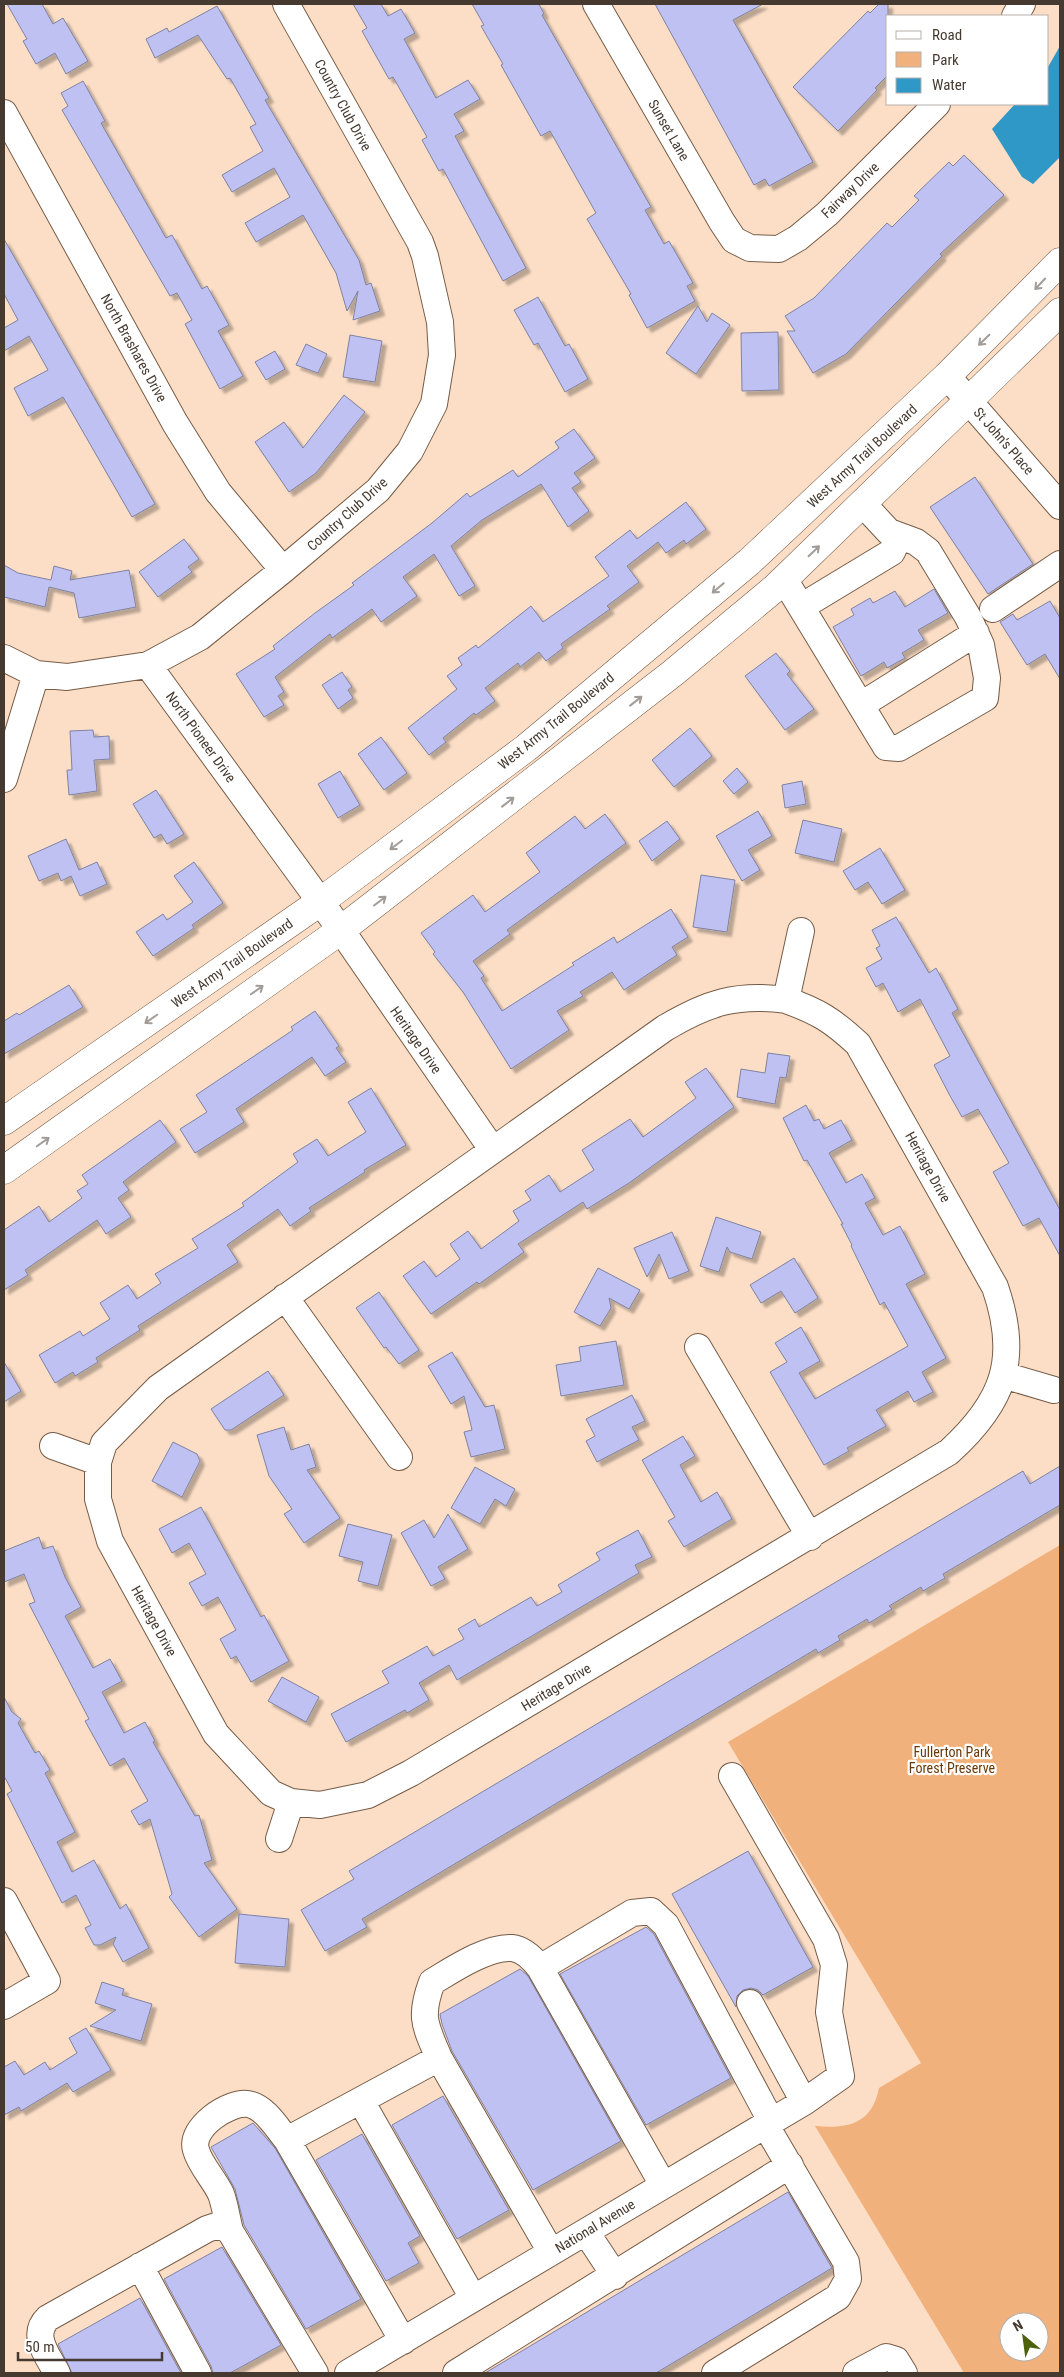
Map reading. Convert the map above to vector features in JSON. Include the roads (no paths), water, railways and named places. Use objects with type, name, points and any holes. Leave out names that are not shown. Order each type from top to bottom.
[{"type":"main road","name":"West Army Trail Boulevard","points":[[4,1121],[320,902],[526,748],[749,562],[947,376],[1060,262]]},
{"type":"main road","points":[[4,1170],[341,930],[673,673],[779,584],[1060,312]]},
{"type":"main road","points":[[837,479],[863,504]]},
{"type":"main road","points":[[749,562],[779,584]]},
{"type":"street","name":"Country Club Drive","points":[[148,665],[200,638],[378,490],[410,452],[434,404],[442,355],[440,322],[420,242],[286,4]]},
{"type":"street","name":"Sunset Lane","points":[[596,4],[722,222],[734,240],[750,248]]},
{"type":"street","points":[[1016,15],[1022,4]]},
{"type":"street","name":"Fairway Drive","points":[[750,248],[779,249],[798,238],[827,214],[936,105]]},
{"type":"street","name":"North Brashares Drive","points":[[4,114],[176,423],[218,492],[283,570]]},
{"type":"street","name":"St John's Place","points":[[947,376],[1060,506]]},
{"type":"street","points":[[779,584],[801,607],[886,747],[899,748],[985,698],[987,678],[981,645],[968,617],[928,551],[916,542],[889,532],[863,504]]},
{"type":"street","points":[[801,607],[892,552],[899,536]]},
{"type":"street","points":[[993,609],[1060,564]]},
{"type":"street","points":[[861,705],[976,633]]},
{"type":"street","points":[[4,658],[36,674],[67,678],[148,665]]},
{"type":"street","name":"North Pioneer Drive","points":[[148,665],[341,930]]},
{"type":"street","points":[[4,778],[36,674]]},
{"type":"street","name":"Heritage Drive","points":[[341,930],[492,1149]]},
{"type":"street","points":[[786,1000],[801,931]]},
{"type":"street","name":"Heritage Drive","points":[[762,996],[786,1000],[817,1011],[858,1044],[866,1056],[995,1287],[1004,1313],[1006,1342],[1003,1375],[992,1404],[973,1430],[949,1452],[810,1537],[411,1773],[368,1795],[320,1805],[291,1802],[270,1793],[216,1734],[110,1541],[98,1499],[98,1462],[104,1443],[158,1388],[492,1149],[688,1014],[713,1003],[739,997],[762,996]]},
{"type":"street","points":[[285,1297],[399,1457]]},
{"type":"street","points":[[698,1347],[810,1537]]},
{"type":"street","points":[[1003,1375],[1054,1390]]},
{"type":"street","points":[[53,1446],[98,1462]]},
{"type":"street","name":"National Avenue","points":[[348,2373],[375,2366],[403,2341],[804,2102],[841,2076],[829,2012],[834,1965],[826,1939],[732,1776]]},
{"type":"street","points":[[279,1839],[291,1802]]},
{"type":"street","points":[[4,1901],[47,1981],[4,2006]]},
{"type":"street","points":[[540,1968],[632,1913],[651,1911],[666,1925],[790,2165],[846,2262],[848,2279],[838,2297],[716,2373]]},
{"type":"street","points":[[550,2252],[439,2058],[424,2024],[426,2001],[432,1982],[491,1951],[512,1948],[531,1956],[540,1968],[663,2185]]},
{"type":"street","points":[[750,2003],[804,2102]]},
{"type":"street","points":[[286,2140],[439,2058]]},
{"type":"street","points":[[361,2101],[474,2298]]},
{"type":"street","points":[[315,2373],[230,2231],[221,2194],[195,2149],[198,2133],[208,2120],[229,2108],[248,2104],[264,2112],[286,2140],[403,2341]]},
{"type":"street","points":[[456,2373],[615,2276],[790,2165]]},
{"type":"street","points":[[57,2373],[41,2344],[40,2333],[42,2323],[48,2318],[206,2229],[219,2225],[230,2231]]},
{"type":"street","points":[[586,2232],[615,2276]]},
{"type":"street","points":[[140,2266],[198,2373]]},
{"type":"street","points":[[856,2373],[886,2357],[896,2360],[904,2373]]},
{"type":"water","points":[[1060,46],[1060,157],[1033,184],[1022,177],[992,129],[1014,105],[1049,105],[1049,65]]},
{"type":"park label","name":"Fullerton Park Forest Preserve","points":[[952,1760]]}]
